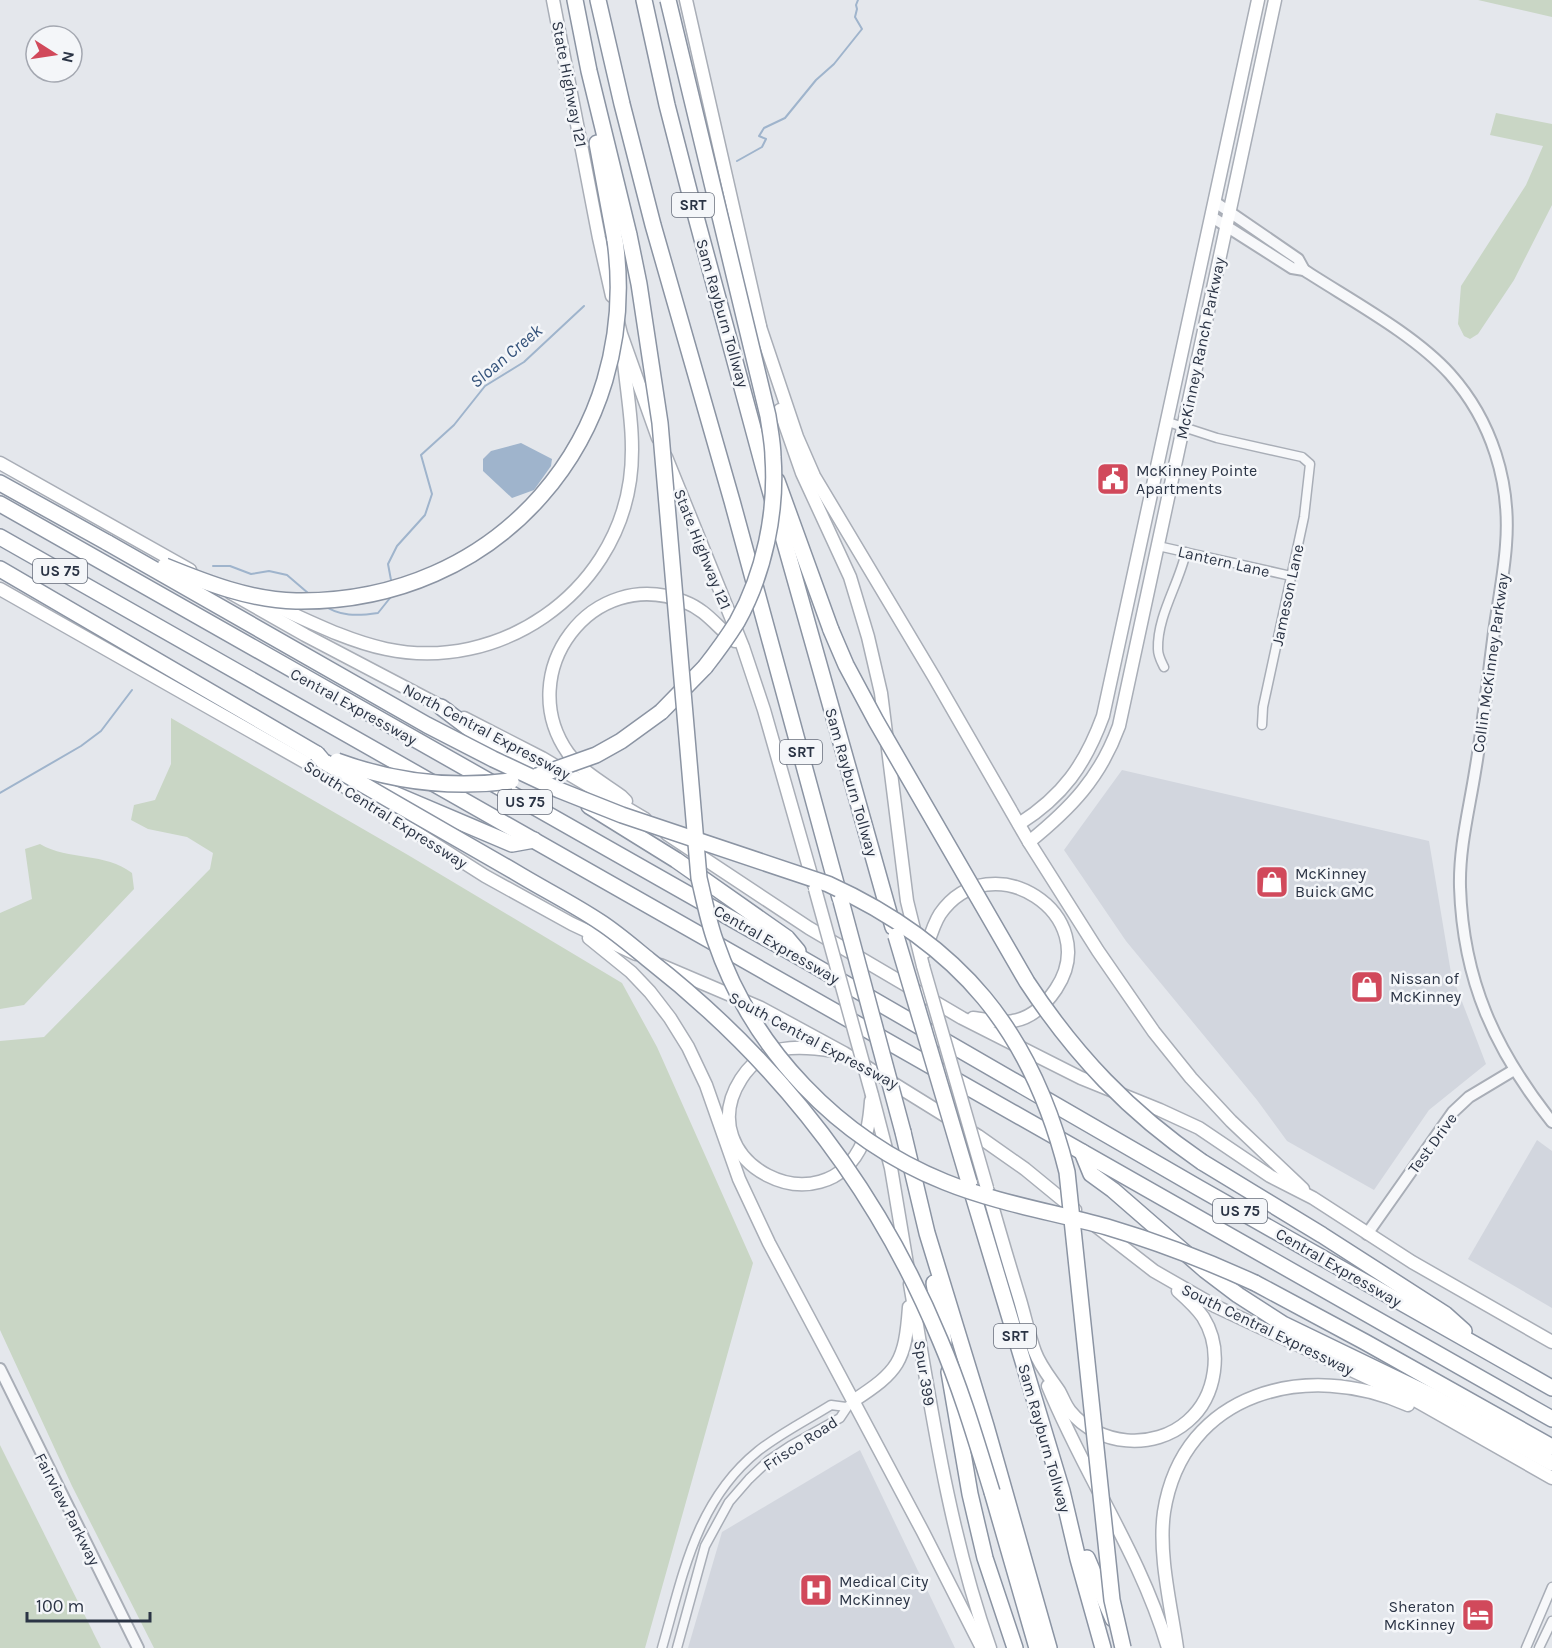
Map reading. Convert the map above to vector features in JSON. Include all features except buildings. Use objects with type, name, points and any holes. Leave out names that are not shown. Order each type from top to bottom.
[{"type":"highway","points":[[575,0],[622,238],[639,284],[660,423],[699,878],[715,939],[729,975],[765,1039],[808,1091],[850,1128],[897,1160],[963,1188],[1163,1245],[1256,1283],[1406,1364],[1552,1447]]},
{"type":"highway","name":"SRT","points":[[598,0],[624,114],[653,225],[732,501],[841,901],[903,1132],[927,1233]]},
{"type":"highway","name":"Sam Rayburn Tollway","points":[[644,0],[681,159],[767,480],[896,936],[1062,1491],[1103,1648]]},
{"type":"highway","points":[[314,760],[426,784],[493,783],[537,776],[596,755],[621,741],[662,712],[705,667],[737,621],[750,594],[766,541],[773,497],[773,458],[768,416],[668,0]]},
{"type":"highway","points":[[108,543],[228,589],[251,596],[296,601],[338,599],[386,591],[435,573],[466,557],[516,522],[537,500],[558,476],[591,421],[610,364],[616,336],[622,238]]},
{"type":"highway","points":[[749,408],[846,665],[1027,982],[1054,1023],[1117,1094],[1159,1131],[1202,1162],[1445,1314],[1486,1351]]},
{"type":"highway","points":[[0,483],[493,759],[596,805],[828,884],[858,897],[909,928],[934,947],[979,993],[997,1013],[1032,1070],[1045,1098],[1067,1172],[1112,1600],[1124,1648]]},
{"type":"highway","name":"Central Expressway","points":[[0,504],[808,962],[1199,1188],[1552,1388]]},
{"type":"highway","name":"Central Expressway","points":[[0,537],[1552,1419]]},
{"type":"highway","points":[[0,568],[314,760],[512,844],[534,840]]},
{"type":"highway","points":[[441,706],[487,742],[676,860],[787,938],[808,962]]},
{"type":"highway","points":[[314,760],[324,761],[600,922],[682,986],[781,1082],[836,1153],[866,1198],[915,1285],[940,1338],[959,1388],[992,1492],[1037,1648]]},
{"type":"highway","points":[[1082,1152],[1091,1174],[1238,1295],[1283,1324],[1432,1396],[1552,1463]]},
{"type":"highway","points":[[927,1233],[969,1494],[985,1558],[1015,1648]]},
{"type":"highway","points":[[927,1233],[986,1426],[1049,1648]]},
{"type":"highway","points":[[1062,1491],[1094,1579],[1124,1648]]},
{"type":"main road","name":"State Highway 121","points":[[554,0],[599,238],[621,334],[652,421],[742,647],[764,710],[872,1095]]},
{"type":"main road","points":[[686,0],[768,368],[785,429],[802,473],[850,577],[868,637],[881,693],[900,861],[907,901],[922,951],[923,966],[987,1188],[1036,1354],[1066,1427],[1143,1578],[1160,1620],[1168,1648]]},
{"type":"main road","name":"McKinney Ranch Parkway","points":[[1019,824],[1053,800],[1076,773],[1093,743],[1106,706],[1258,0]]},
{"type":"main road","name":"McKinney Ranch Parkway","points":[[1029,842],[1059,818],[1090,784],[1106,756],[1122,714],[1275,0]]},
{"type":"main road","points":[[759,321],[797,437],[814,476],[1029,842],[1098,951],[1154,1032],[1183,1069],[1231,1121],[1312,1198]]},
{"type":"main road","points":[[193,572],[367,645],[389,650],[416,653],[460,652],[504,639],[531,626],[559,607],[581,586],[613,538],[623,511],[630,483],[633,445],[621,334]]},
{"type":"main road","name":"North Central Expressway","points":[[0,463],[305,635],[542,758],[636,813],[809,928],[962,1018]]},
{"type":"main road","name":"South Central Expressway","points":[[0,589],[314,760],[485,876],[572,924],[664,967],[761,1008],[844,1053],[978,1136],[1025,1169],[1154,1271],[1232,1315],[1413,1399],[1552,1478]]},
{"type":"main road","points":[[636,813],[621,796],[583,769],[568,753],[556,730],[550,708],[549,685],[553,663],[561,645],[574,627],[588,614],[607,603],[626,597],[660,595],[700,609],[742,647]]},
{"type":"main road","points":[[1106,706],[1110,711],[1101,741],[1106,756]]},
{"type":"main road","points":[[922,951],[939,915],[954,899],[968,891],[987,885],[1018,887],[1045,902],[1057,915],[1064,930],[1067,953],[1059,984],[1049,1000],[1030,1015],[1013,1021],[989,1022],[978,1018],[962,1018]]},
{"type":"main road","points":[[572,924],[631,972],[670,1018],[688,1047],[706,1085],[739,1179],[769,1243],[849,1404],[982,1648]]},
{"type":"main road","points":[[962,1018],[1081,1078],[1199,1128],[1270,1176],[1312,1198],[1412,1263],[1552,1342]]},
{"type":"main road","points":[[844,1053],[796,1047],[767,1054],[756,1061],[735,1088],[730,1106],[732,1136],[744,1157],[760,1173],[789,1184],[807,1184],[823,1180],[847,1166],[864,1141],[874,1116]]},
{"type":"main road","name":"Spur 399","points":[[872,1095],[874,1116],[891,1168],[936,1440],[947,1493],[980,1620],[990,1648]]},
{"type":"main road","points":[[1036,1354],[1068,1409],[1079,1422],[1097,1434],[1121,1440],[1144,1440],[1173,1432],[1189,1420],[1203,1402],[1211,1386],[1215,1369],[1215,1352],[1211,1335],[1198,1310],[1154,1271]]},
{"type":"main road","points":[[849,1404],[881,1383],[893,1371],[900,1358],[906,1342],[911,1288]]},
{"type":"main road","points":[[1177,1648],[1163,1535],[1164,1513],[1169,1489],[1189,1448],[1221,1415],[1245,1400],[1267,1391],[1291,1386],[1315,1385],[1362,1390],[1424,1412],[1443,1415]]},
{"type":"street","name":"Collin McKinney Parkway","points":[[1215,202],[1298,259],[1304,270]]},
{"type":"street","name":"Collin McKinney Parkway","points":[[1212,217],[1292,268],[1304,270],[1412,340],[1451,375],[1484,424],[1501,471],[1506,508],[1506,547],[1478,752],[1463,841],[1460,887],[1464,932],[1475,982],[1494,1033],[1514,1070],[1552,1122]]},
{"type":"street","points":[[1168,422],[1183,427]]},
{"type":"street","name":"Jameson Lane","points":[[1183,427],[1227,441],[1299,456],[1310,464],[1304,517],[1263,707],[1262,725]]},
{"type":"street","name":"Lantern Lane","points":[[1158,546],[1291,576]]},
{"type":"street","points":[[1164,667],[1158,652],[1159,643],[1165,616],[1186,552]]},
{"type":"street","name":"Test Drive","points":[[1367,1234],[1453,1112],[1469,1097],[1514,1070]]},
{"type":"street","name":"Fairview Parkway","points":[[0,1369],[138,1648]]},
{"type":"street","points":[[662,1648],[694,1540],[713,1502],[730,1477],[745,1462],[782,1434],[831,1405],[849,1404]]},
{"type":"street","name":"Frisco Road","points":[[677,1648],[705,1546],[729,1502],[749,1479],[778,1454],[840,1418],[849,1404]]},
{"type":"street","points":[[694,1540],[705,1546]]},
{"type":"street","points":[[1526,1648],[1552,1587]]},
{"type":"street","points":[[1539,1648],[1552,1621]]},
{"type":"shaded area","points":[[1122,770],[1429,841],[1451,973],[1486,1064],[1429,1110],[1374,1190],[1287,1141],[1257,1100],[1126,941],[1064,850]]},
{"type":"shaded area","points":[[1537,1140],[1552,1151],[1552,1308],[1468,1259]]},
{"type":"shaded area","name":"Medical City McKinney","points":[[860,1450],[955,1648],[688,1648],[722,1532]]},
{"type":"green space","points":[[1478,0],[1552,0],[1552,17]]},
{"type":"green space","points":[[1496,113],[1552,124],[1552,205],[1514,280],[1478,334],[1470,339],[1464,336],[1458,324],[1461,286],[1526,185],[1543,146],[1490,135]]},
{"type":"green space","points":[[171,718],[408,855],[622,983],[657,1047],[753,1263],[645,1648],[154,1648],[72,1486],[0,1330],[0,1041],[44,1037],[210,869],[213,853],[187,837],[148,829],[131,820],[134,805],[155,800],[171,764]]},
{"type":"green space","points":[[40,844],[63,853],[99,859],[121,866],[132,873],[134,889],[24,1005],[0,1009],[0,913],[32,899],[25,849]]},
{"type":"green space","points":[[0,1445],[101,1648],[0,1648]]},
{"type":"water","points":[[521,443],[552,459],[551,466],[534,490],[512,498],[483,471],[483,459],[491,451]]},
{"type":"waterway","name":"Sloan Creek","points":[[737,161],[762,147],[766,139],[759,136],[764,128],[785,118],[862,29],[855,17],[858,0]]},
{"type":"waterway","name":"Sloan Creek","points":[[391,580],[388,564],[397,546],[425,515],[432,494],[421,455],[454,425],[485,386],[524,362],[584,306]]},
{"type":"waterway","name":"Sloan Creek","points":[[213,566],[230,566],[251,574],[269,571],[287,575],[308,593]]},
{"type":"waterway","name":"Sloan Creek","points":[[322,604],[342,613],[371,614],[378,613],[390,595]]},
{"type":"waterway","name":"Sloan Creek","points":[[0,793],[81,746],[101,731],[132,690]]},
{"type":"place","name":"McKinney Pointe Apartments","points":[[1113,479]]},
{"type":"place","name":"McKinney Buick GMC","points":[[1272,882]]},
{"type":"place","name":"Nissan of McKinney","points":[[1367,987]]},
{"type":"place","name":"Medical City McKinney","points":[[816,1590]]},
{"type":"place","name":"Sheraton McKinney","points":[[1478,1615]]}]
